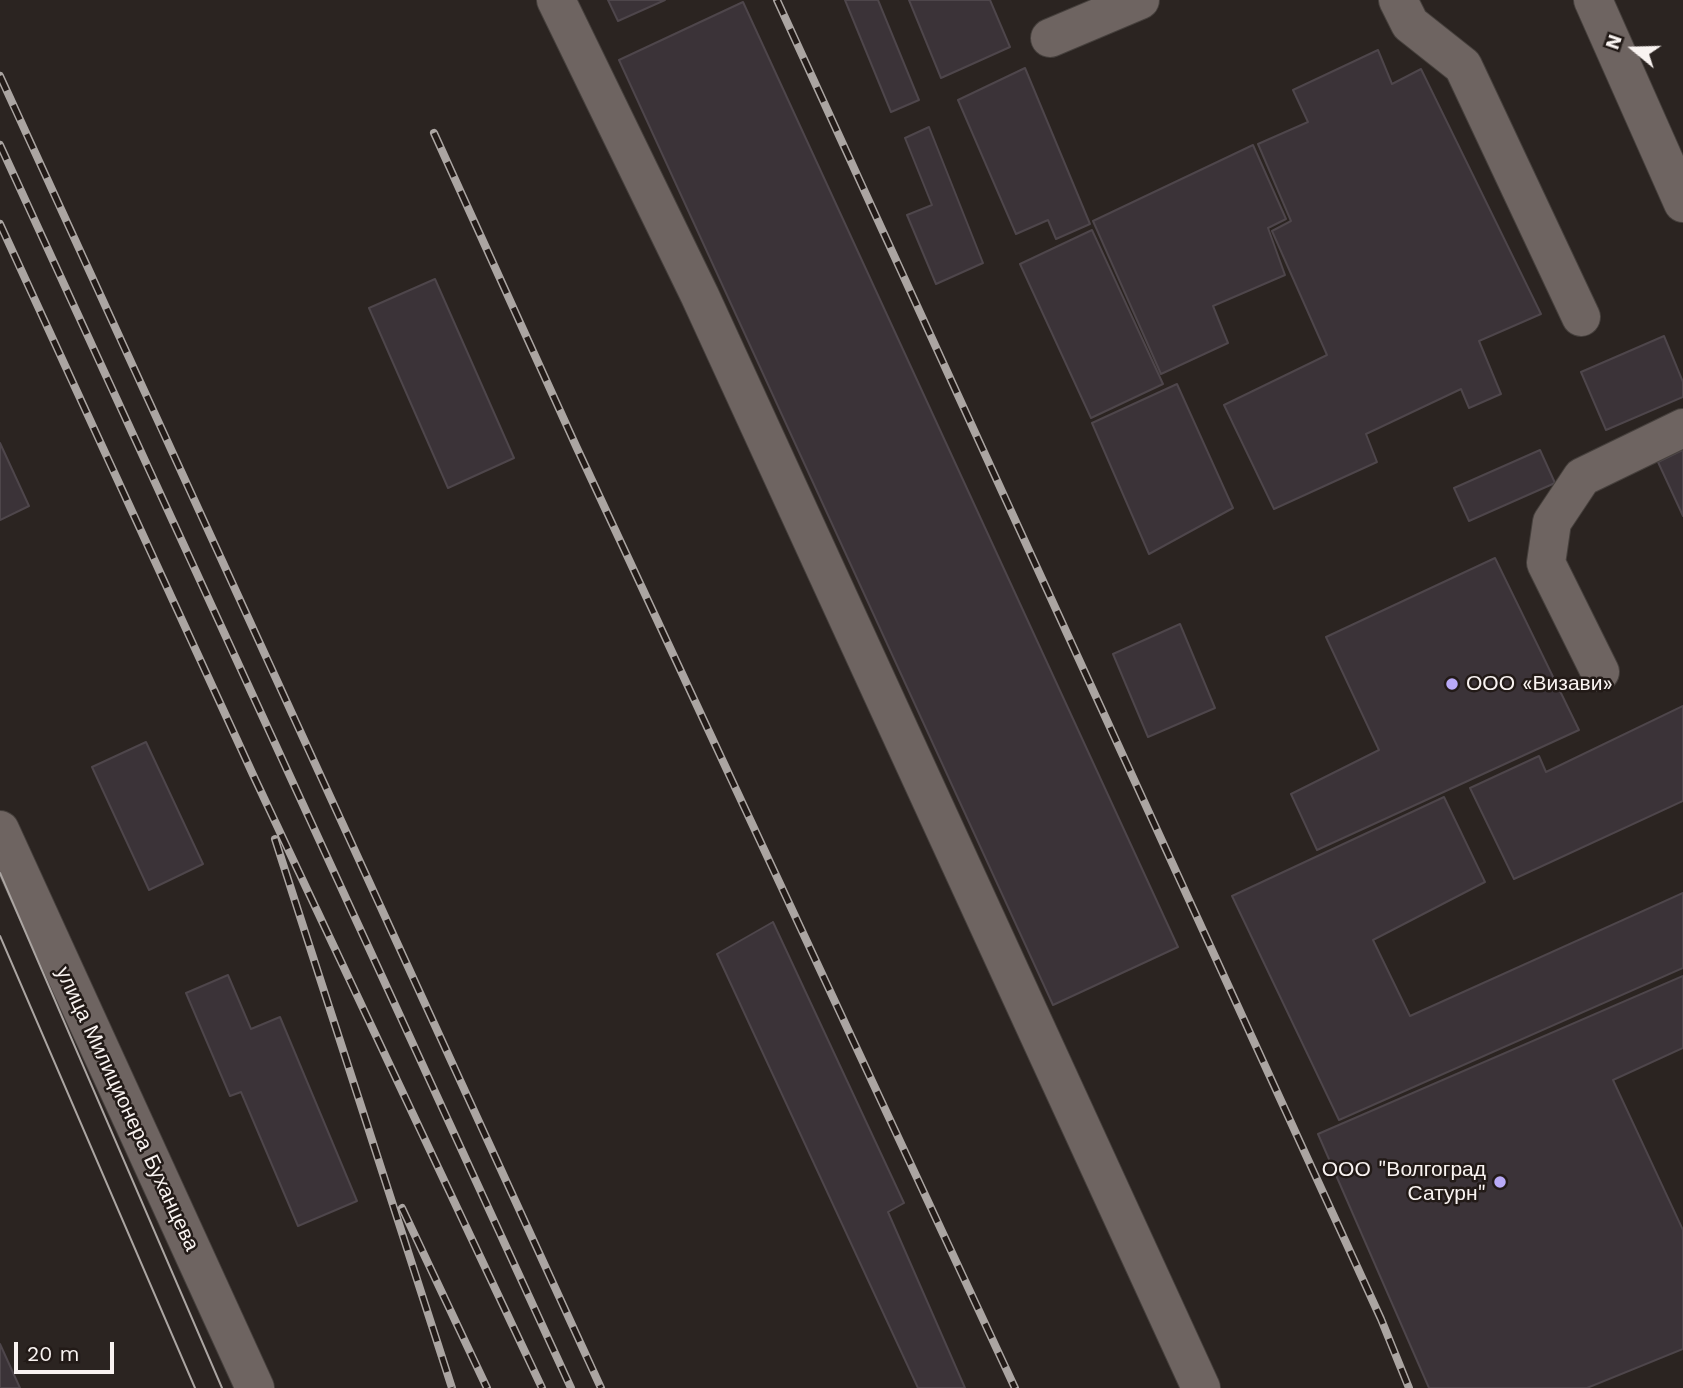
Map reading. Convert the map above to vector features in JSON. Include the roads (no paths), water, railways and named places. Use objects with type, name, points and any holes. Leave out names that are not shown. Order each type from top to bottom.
[{"type":"street","points":[[556,0],[700,296],[1201,1388]]},
{"type":"street","points":[[1050,38],[1140,0]]},
{"type":"street","points":[[1398,0],[1410,24],[1463,66],[1581,317]]},
{"type":"street","points":[[1593,0],[1683,204]]},
{"type":"street","points":[[1600,672],[1546,563],[1552,522],[1582,477],[1683,428]]},
{"type":"street","name":"улица Милиционера Буханцева","points":[[0,830],[255,1388]]},
{"type":"tram line","points":[[0,873],[222,1388]]},
{"type":"tram line","points":[[0,936],[195,1388]]},
{"type":"railway","points":[[777,0],[1381,1319],[1409,1388]]},
{"type":"railway","points":[[0,76],[601,1388]]},
{"type":"railway","points":[[434,133],[576,446],[1015,1388]]},
{"type":"railway","points":[[0,145],[571,1388]]},
{"type":"railway","points":[[0,224],[255,779],[542,1388]]},
{"type":"railway","points":[[275,839],[452,1388]]},
{"type":"railway","points":[[402,1208],[487,1388]]},
{"type":"place","name":"ООО «Визави»","points":[[1452,684]]},
{"type":"place","name":"ООО \"Волгоград Сатурн\"","points":[[1500,1182]]}]
